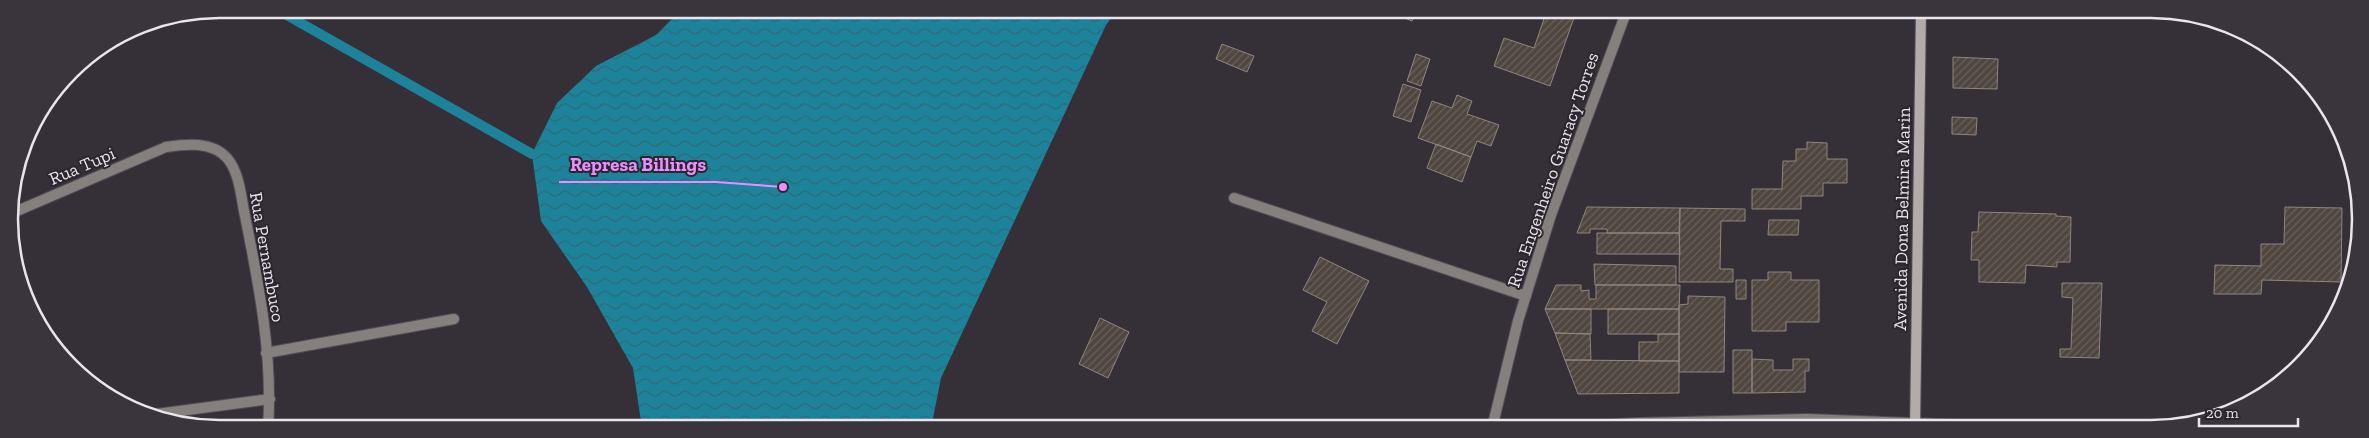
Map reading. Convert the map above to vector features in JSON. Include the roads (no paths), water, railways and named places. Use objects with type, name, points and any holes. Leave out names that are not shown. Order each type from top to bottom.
[{"type":"main road","name":"Avenida Dona Belmira Marin","points":[[1915,420],[1921,18]]},
{"type":"street","name":"Rua Engenheiro Guaracy Torres","points":[[1494,420],[1526,296],[1551,215],[1624,18]]},
{"type":"street","name":"Rua Pernambuco","points":[[166,147],[202,145],[222,154],[228,160],[236,177],[258,281],[270,399],[269,420]]},
{"type":"street","name":"Rua Tupi","points":[[18,211],[166,147]]},
{"type":"street","points":[[1234,198],[1526,296]]},
{"type":"street","points":[[266,353],[454,319]]},
{"type":"street","points":[[164,413],[270,399]]},
{"type":"street","points":[[1764,420],[1822,420]]},
{"type":"water","points":[[673,18],[1111,18],[1106,25],[941,378],[933,420],[641,420],[633,368],[587,287],[541,221],[532,154],[557,103],[596,66],[656,35]]},
{"type":"waterway","points":[[292,18],[532,154]]},
{"type":"place","name":"Represa Billings","points":[[783,187]]}]
